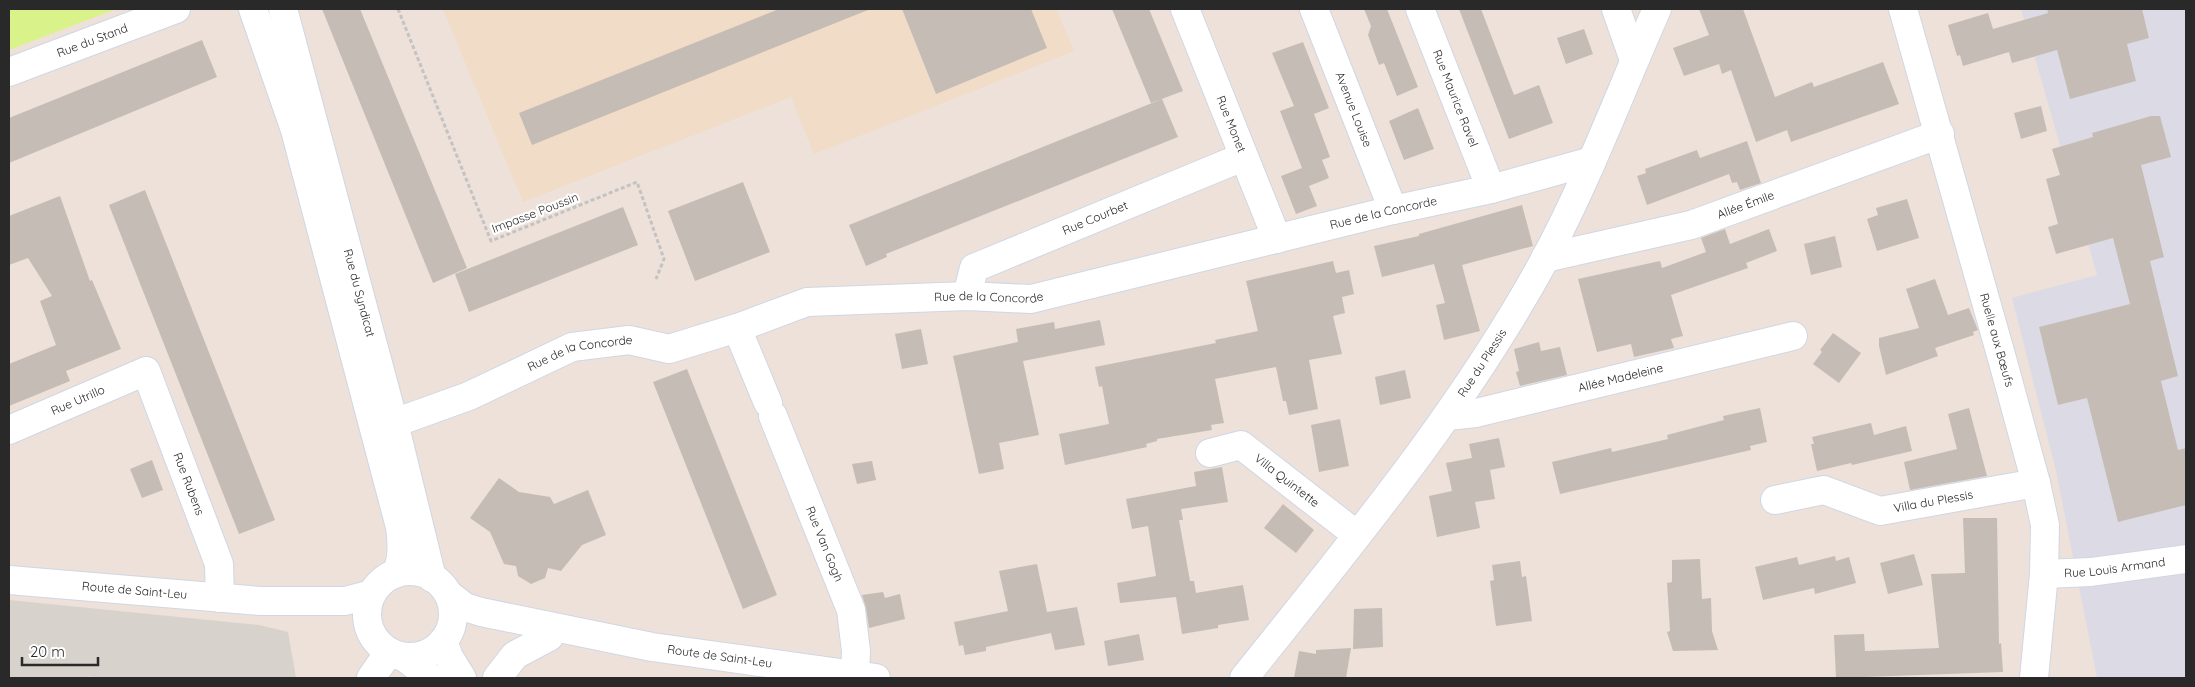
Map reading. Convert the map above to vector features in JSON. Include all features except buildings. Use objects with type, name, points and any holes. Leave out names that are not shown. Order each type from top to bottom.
[{"type":"street","name":"Rue du Stand","points":[[9,72],[176,9]]},
{"type":"street","name":"Rue du Syndicat","points":[[254,9],[295,130],[400,527],[401,555],[398,570],[395,574]]},
{"type":"street","name":"Rue du Syndicat","points":[[283,9],[394,424],[440,586]]},
{"type":"street","name":"Rue Monet","points":[[1185,9],[1277,239]]},
{"type":"street","name":"Avenue Louise","points":[[1314,9],[1393,210]]},
{"type":"street","name":"Rue Maurice Ravel","points":[[1420,9],[1491,189]]},
{"type":"street","points":[[1616,9],[1634,60]]},
{"type":"street","name":"Rue du Plessis","points":[[1244,678],[1357,535],[1447,416],[1497,341],[1545,258],[1592,161],[1657,9]]},
{"type":"street","name":"Ruelle aux Bœufs","points":[[1903,9],[1940,134],[2036,483],[2045,524],[2044,574],[2034,678]]},
{"type":"street","name":"Allée Émile","points":[[1545,258],[1691,225],[1940,134]]},
{"type":"street","name":"Rue Courbet","points":[[967,296],[974,268],[1243,156]]},
{"type":"street","name":"Rue de la Concorde","points":[[394,424],[468,396],[572,347],[629,340],[669,349],[737,328],[807,302],[967,296],[1031,300],[1393,210],[1491,189],[1592,161]]},
{"type":"street","name":"Rue Van Gogh","points":[[737,328],[851,610],[856,651],[866,677]]},
{"type":"street","name":"Allée Madeleine","points":[[1447,416],[1476,413],[1792,336]]},
{"type":"street","name":"Rue Utrillo","points":[[9,430],[146,371]]},
{"type":"street","name":"Rue Rubens","points":[[146,371],[219,564],[220,598]]},
{"type":"street","name":"Villa Quintette","points":[[1210,453],[1241,445],[1357,535]]},
{"type":"street","name":"Villa du Plessis","points":[[1775,500],[1824,490],[1880,511],[2036,483]]},
{"type":"street","name":"Rue Louis Armand","points":[[2044,574],[2091,572],[2186,559]]},
{"type":"street","points":[[430,678],[380,645],[370,630],[367,612],[372,594],[383,581],[395,574],[416,572],[440,586],[453,612],[446,636],[449,657],[462,678]]},
{"type":"street","name":"Route de Saint-Leu","points":[[9,580],[260,601],[345,601],[372,594]]},
{"type":"street","name":"Route de Saint-Leu","points":[[440,586],[465,607],[481,612],[652,646],[730,668],[866,677]]},
{"type":"street","name":"Route de Saint-Leu","points":[[260,601],[328,614],[370,630]]},
{"type":"street","name":"Route de Saint-Leu","points":[[446,636],[459,629],[490,630],[652,646]]},
{"type":"street","points":[[371,678],[396,654],[426,654],[446,636]]},
{"type":"street","points":[[497,678],[515,655],[549,637]]},
{"type":"path","name":"Impasse Poussin","points":[[398,9],[491,240],[637,182],[664,259],[656,279]]},
{"type":"shaded area","points":[[443,9],[1056,9],[1074,51],[814,154],[791,97],[523,202]]},
{"type":"shaded area","points":[[2021,9],[2186,9],[2186,678],[2097,678],[2056,471],[2012,298],[2097,275]]},
{"type":"shaded area","points":[[9,600],[259,625],[288,632],[296,678],[92,678],[91,676],[85,678],[9,678]]},
{"type":"green space","points":[[9,9],[116,9],[9,50]]}]
